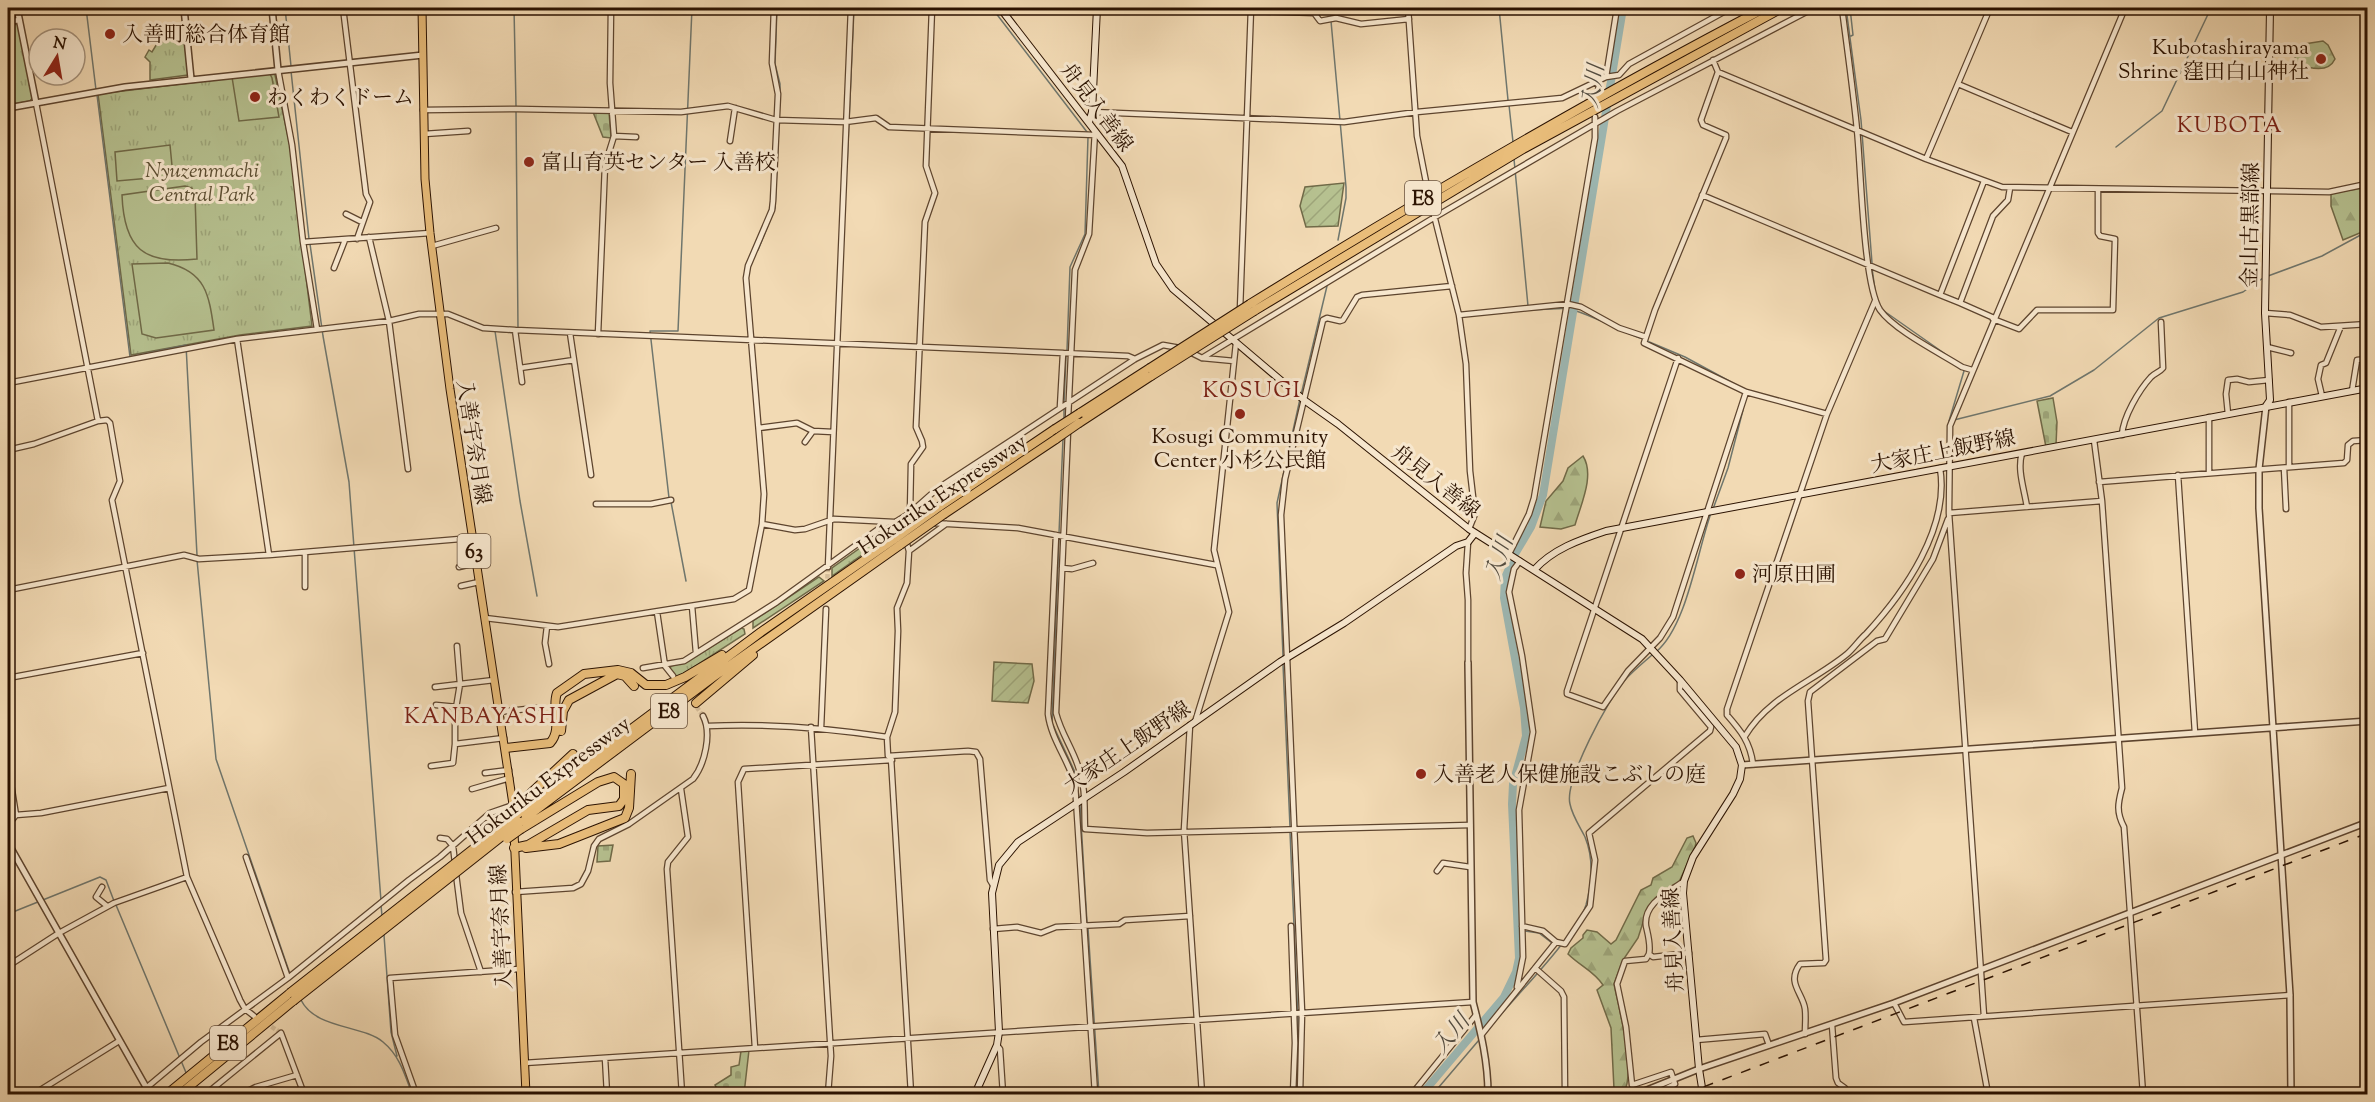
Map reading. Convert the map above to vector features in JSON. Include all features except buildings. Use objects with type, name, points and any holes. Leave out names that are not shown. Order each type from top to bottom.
[{"type":"highway","name":"Hokuriku Expressway","points":[[1252,308],[1598,108],[1765,8]]},
{"type":"highway","name":"Hokuriku Expressway","points":[[167,1095],[518,815],[802,603],[1056,434],[1080,413],[1150,372],[1420,200],[1599,94],[1618,96],[1782,8]]},
{"type":"highway","name":"Hokuriku Expressway","points":[[1056,434],[1079,423],[1150,372]]},
{"type":"highway","name":"Hokuriku Expressway","points":[[518,815],[819,602],[898,541]]},
{"type":"highway","points":[[696,703],[819,602]]},
{"type":"highway","points":[[506,748],[550,743],[556,730],[555,700],[557,693],[581,676],[623,670],[631,673],[646,685],[672,684],[802,603]]},
{"type":"highway","points":[[506,748],[544,747],[554,744],[560,736],[563,711],[569,700],[613,675],[621,674],[628,678],[631,688]]},
{"type":"highway","points":[[445,875],[518,815],[573,754]]},
{"type":"highway","points":[[514,848],[559,844],[620,821],[628,813],[634,777]]},
{"type":"highway","points":[[514,848],[528,845],[588,810],[619,806],[624,799],[624,784],[618,778],[605,779],[518,815]]},
{"type":"highway","name":"Hokuriku Expressway","points":[[180,1095],[292,997]]},
{"type":"main road","name":"入善宇奈月線","points":[[422,8],[425,179],[430,232],[484,618],[509,774],[518,815],[514,848],[515,892],[526,1095]]},
{"type":"main road","name":"舟見入善線","points":[[999,8],[1117,159],[1126,176],[1152,255],[1164,279],[1181,297],[1304,400],[1338,424],[1472,531],[1594,609],[1628,628],[1652,647],[1736,747],[1742,765],[1740,779],[1693,857],[1684,880],[1683,893],[1703,1095]]},
{"type":"main road","points":[[1089,122],[1092,112],[1097,8]]},
{"type":"main road","name":"金山古黒部線","points":[[2266,406],[2270,400],[2265,313],[2270,8]]},
{"type":"main road","name":"大家庄上飯野線","points":[[1534,570],[1560,549],[1620,528],[2367,388]]},
{"type":"main road","name":"大家庄上飯野線","points":[[975,1095],[997,1045],[999,1032],[993,885],[999,865],[1010,849],[1284,659],[1379,599],[1456,546],[1468,542],[1472,531]]},
{"type":"street","points":[[17,8],[98,421]]},
{"type":"street","points":[[190,8],[184,8],[191,79]]},
{"type":"street","points":[[272,8],[278,70],[292,145],[316,329]]},
{"type":"street","points":[[343,8],[366,194],[369,202],[357,239]]},
{"type":"street","points":[[598,334],[605,165],[614,136],[611,110],[611,8]]},
{"type":"street","points":[[484,618],[558,627],[734,599],[749,590],[762,524],[764,494],[746,278],[748,266],[772,210],[778,94],[772,63],[774,8]]},
{"type":"street","points":[[828,567],[851,8]]},
{"type":"street","points":[[910,513],[911,464],[923,447],[916,428],[919,346],[925,222],[935,193],[926,166],[932,8]]},
{"type":"street","points":[[1408,8],[1419,147],[1427,187]]},
{"type":"street","points":[[1606,77],[1617,8]]},
{"type":"street","points":[[1092,112],[1344,122],[1417,112],[1562,98],[1606,77],[1622,76],[1629,64],[1731,8]]},
{"type":"street","points":[[1202,358],[1234,342],[1434,214],[1714,57],[1814,8]]},
{"type":"street","points":[[1842,8],[1857,130],[1869,265],[1875,301],[1882,312],[1903,330],[1962,367],[1972,370]]},
{"type":"street","points":[[1926,159],[1990,8]]},
{"type":"street","points":[[1745,736],[1752,723],[1767,708],[1849,652],[1893,602],[1922,556],[1939,505],[1950,426],[2047,189],[2125,8]]},
{"type":"street","points":[[1250,330],[1240,315],[1240,304],[1251,9],[1304,11],[1314,14],[1320,21],[1336,18],[1361,24],[1409,19]]},
{"type":"street","points":[[8,22],[19,20]]},
{"type":"street","points":[[1700,25],[1704,30]]},
{"type":"street","points":[[8,108],[125,87],[423,55]]},
{"type":"street","points":[[1714,57],[1718,72],[1701,120],[1703,125],[1726,135],[1726,138],[1655,310],[1644,343],[1746,392],[1827,414]]},
{"type":"street","points":[[1718,72],[1926,159],[1984,181],[2010,188],[2330,192],[2367,186]]},
{"type":"street","points":[[1599,94],[1600,80]]},
{"type":"street","points":[[1958,84],[2072,132]]},
{"type":"street","points":[[1617,111],[1618,96]]},
{"type":"street","points":[[423,110],[681,112],[718,106],[735,108],[776,120],[845,122],[876,118],[890,127],[1095,133],[1089,234],[1075,270],[1056,713],[1060,729],[1080,770],[1077,829],[1095,1095]]},
{"type":"street","points":[[730,141],[735,108]]},
{"type":"street","points":[[1509,554],[1529,514],[1534,498],[1596,138],[1597,123],[1594,117]]},
{"type":"street","points":[[424,134],[468,130]]},
{"type":"street","points":[[614,136],[636,137]]},
{"type":"street","points":[[1940,295],[1984,181]]},
{"type":"street","points":[[1959,303],[1993,216],[2008,200],[2010,188]]},
{"type":"street","points":[[1702,195],[2019,329],[2037,310],[2114,310],[2115,239],[2100,236],[2098,233],[2098,190]]},
{"type":"street","points":[[346,214],[362,222]]},
{"type":"street","points":[[1434,214],[1459,315],[1466,364],[1470,471],[1475,500],[1472,531]]},
{"type":"street","points":[[432,246],[496,228]]},
{"type":"street","points":[[303,242],[430,232]]},
{"type":"street","points":[[369,237],[389,321],[408,469]]},
{"type":"street","points":[[334,268],[345,240]]},
{"type":"street","points":[[1300,1095],[1302,1012],[1284,659],[1281,496],[1323,320],[1327,318],[1343,320],[1358,297],[1362,295],[1452,286]]},
{"type":"street","points":[[1753,764],[1751,749],[1745,736],[1727,715],[1727,709],[1827,414],[1875,301]]},
{"type":"street","points":[[1459,315],[1568,304],[1578,306],[1619,328],[1646,337]]},
{"type":"street","points":[[8,383],[237,339],[440,313],[483,328],[1071,353],[1128,356],[1135,359]]},
{"type":"street","points":[[2265,313],[2290,315],[2321,327],[2367,324]]},
{"type":"street","points":[[2122,435],[2124,420],[2149,380],[2163,368],[2161,322]]},
{"type":"street","points":[[2322,396],[2318,379],[2321,365],[2326,363],[2341,326]]},
{"type":"street","points":[[515,330],[522,381]]},
{"type":"street","points":[[570,333],[591,476]]},
{"type":"street","points":[[237,339],[269,555]]},
{"type":"street","points":[[1202,1095],[1184,830],[1193,724],[1229,612],[1216,565],[1215,540],[1234,361],[1234,342]]},
{"type":"street","points":[[895,522],[910,513],[937,489],[1069,401],[1135,359],[1163,345],[1171,345],[1202,358],[1234,361]]},
{"type":"street","points":[[2267,347],[2291,352]]},
{"type":"street","points":[[1060,407],[1063,353]]},
{"type":"street","points":[[1678,358],[1567,694],[1603,707],[1628,671],[1667,630],[1746,392]]},
{"type":"street","points":[[520,368],[574,360]]},
{"type":"street","points":[[2352,391],[2357,360],[2367,360]]},
{"type":"street","points":[[2228,414],[2226,394],[2228,380],[2237,379],[2249,382],[2269,380]]},
{"type":"street","points":[[2286,509],[2289,402]]},
{"type":"street","points":[[2266,406],[2259,470],[2259,508],[2290,995],[2290,1094],[2306,1095]]},
{"type":"street","points":[[2209,417],[2209,473]]},
{"type":"street","points":[[8,450],[34,444],[98,421],[107,420],[110,423],[120,481],[112,500],[187,877],[245,1009],[254,1016]]},
{"type":"street","points":[[759,428],[797,423],[813,431],[833,432]]},
{"type":"street","points":[[805,442],[813,431]]},
{"type":"street","points":[[2094,440],[2102,501],[2122,788],[2118,815],[2124,826],[2143,1095]]},
{"type":"street","points":[[2099,482],[2344,463],[2347,460],[2348,445],[2353,441],[2367,440]]},
{"type":"street","points":[[2022,453],[2019,466],[2024,483],[2026,507]]},
{"type":"street","points":[[1944,468],[1984,1016]]},
{"type":"street","points":[[2178,476],[2195,734]]},
{"type":"street","points":[[596,504],[651,504],[671,500]]},
{"type":"street","points":[[1949,515],[2102,501]]},
{"type":"street","points":[[1805,1034],[1805,1007],[1794,985],[1797,967],[1800,964],[1824,963],[1826,960],[1809,692],[1877,641],[1885,639],[1934,559],[1949,515]]},
{"type":"street","points":[[762,524],[795,530],[805,529],[830,519],[1002,526],[1216,565]]},
{"type":"street","points":[[643,668],[684,661],[757,616],[889,522]]},
{"type":"street","points":[[895,522],[909,545],[909,551],[906,590],[898,601],[897,608],[895,712],[886,737],[888,756],[891,758],[912,1095]]},
{"type":"street","points":[[909,551],[946,524]]},
{"type":"street","points":[[1056,535],[1048,714],[1052,736],[1068,762],[1080,799],[1085,829]]},
{"type":"street","points":[[8,590],[184,555],[199,559],[269,555],[472,538]]},
{"type":"street","points":[[1468,542],[1466,573],[1473,1002],[1482,1032],[1488,1074],[1488,1095]]},
{"type":"street","points":[[305,552],[305,587]]},
{"type":"street","points":[[1516,990],[1523,957],[1519,810],[1533,725],[1509,592],[1514,570],[1520,561]]},
{"type":"street","points":[[459,567],[476,563]]},
{"type":"street","points":[[1062,568],[1072,569],[1093,563]]},
{"type":"street","points":[[461,586],[479,582]]},
{"type":"street","points":[[692,606],[696,653]]},
{"type":"street","points":[[821,728],[826,609]]},
{"type":"street","points":[[657,612],[665,666],[673,676]]},
{"type":"street","points":[[547,626],[545,644],[549,664]]},
{"type":"street","points":[[431,766],[453,763],[456,707],[460,684],[457,646]]},
{"type":"street","points":[[8,678],[143,653]]},
{"type":"street","points":[[435,687],[494,680]]},
{"type":"street","points":[[1522,926],[1543,931],[1556,942],[1565,944],[1590,906],[1594,860],[1589,833],[1710,730],[1711,727],[1680,690],[1680,680]]},
{"type":"street","points":[[436,705],[456,707]]},
{"type":"street","points":[[499,712],[536,708]]},
{"type":"street","points":[[515,892],[573,888],[581,884],[588,871],[594,846],[599,839],[629,824],[681,789],[698,773],[704,756],[708,726],[703,716]]},
{"type":"street","points":[[1742,765],[2367,721]]},
{"type":"street","points":[[708,726],[759,724],[810,727],[886,737]]},
{"type":"street","points":[[810,727],[830,1043],[828,1095]]},
{"type":"street","points":[[455,744],[504,738]]},
{"type":"street","points":[[755,1048],[738,782],[744,769],[976,752],[980,759],[990,880],[993,885]]},
{"type":"street","points":[[8,765],[16,816]]},
{"type":"street","points":[[485,773],[509,774]]},
{"type":"street","points":[[472,789],[509,774]]},
{"type":"street","points":[[8,825],[16,816],[169,788]]},
{"type":"street","points":[[681,789],[688,837],[668,862],[667,869],[682,1095]]},
{"type":"street","points":[[140,1095],[148,1092],[201,1042],[288,978],[453,846],[490,813],[518,815]]},
{"type":"street","points":[[1637,1095],[1699,1069],[1894,1003],[2367,822]]},
{"type":"street","points":[[1077,829],[1147,833],[1184,830],[1470,825]]},
{"type":"street","points":[[440,838],[447,839],[453,846],[461,913],[481,972]]},
{"type":"street","points":[[8,843],[148,1092]]},
{"type":"street","points":[[246,857],[288,978]]},
{"type":"street","points":[[1437,871],[1443,863],[1470,867]]},
{"type":"street","points":[[8,966],[58,933],[107,906],[187,877]]},
{"type":"street","points":[[1655,1095],[1675,1084],[1674,1078],[1671,1072],[1632,1085],[1626,1027],[1617,984],[1625,961],[1646,959],[1649,954],[1646,920],[1655,901],[1684,880]]},
{"type":"street","points":[[102,887],[96,897],[107,906]]},
{"type":"street","points":[[993,929],[1017,927],[1041,933],[1056,927],[1119,924],[1125,920],[1190,916]]},
{"type":"street","points":[[1291,926],[1295,1043],[1293,1095]]},
{"type":"street","points":[[1482,1032],[1556,942]]},
{"type":"street","points":[[1649,954],[1653,957],[1689,953]]},
{"type":"street","points":[[1535,968],[1562,991],[1564,997],[1564,1095]]},
{"type":"street","points":[[416,1095],[395,1035],[390,978],[519,969]]},
{"type":"street","points":[[1894,1003],[1904,1022],[2290,995]]},
{"type":"street","points":[[524,1063],[1473,1002]]},
{"type":"street","points":[[1412,1095],[1477,1017]]},
{"type":"street","points":[[1974,1018],[1988,1095]]},
{"type":"street","points":[[1832,1024],[1836,1078],[1838,1083],[1845,1088],[1846,1095]]},
{"type":"street","points":[[206,1095],[281,1034],[304,1095]]},
{"type":"street","points":[[1696,1040],[1765,1034],[1769,1045]]},
{"type":"street","points":[[34,1095],[119,1041]]},
{"type":"street","points":[[997,1045],[1000,1050],[1003,1095]]},
{"type":"street","points":[[605,1058],[607,1095]]},
{"type":"street","points":[[242,1095],[256,1087],[297,1075]]},
{"type":"green space","points":[[18,24],[27,68],[27,87],[31,87],[33,97],[30,101],[8,105],[8,26]]},
{"type":"green space","points":[[180,26],[183,26],[188,75],[150,80],[150,62],[145,57],[149,50],[152,52],[158,42],[161,43],[171,38]]},
{"type":"green space","points":[[2323,41],[2328,45],[2335,59],[2332,64],[2328,67],[2317,68],[2296,63],[2294,52],[2298,45]]},
{"type":"green space","name":"Nyuzenmachi Central Park","points":[[272,73],[275,75],[290,146],[312,326],[240,335],[131,355],[98,94]]},
{"type":"green space","name":"わくわくドーム","points":[[270,74],[279,117],[239,121],[232,77]]},
{"type":"green space","points":[[593,112],[609,112],[611,138],[603,137]]},
{"type":"green space","points":[[170,145],[173,176],[117,181],[115,152]]},
{"type":"green space","points":[[1344,183],[1338,226],[1306,227],[1300,206],[1305,187]]},
{"type":"green space","points":[[185,186],[192,188],[195,195],[197,259],[163,259],[151,256],[140,249],[127,229],[122,195]]},
{"type":"green space","points":[[2362,188],[2367,230],[2343,240],[2331,206],[2331,193]]},
{"type":"green space","points":[[168,263],[191,272],[198,279],[207,296],[214,330],[156,338],[142,334],[132,264]]},
{"type":"green space","points":[[2053,398],[2057,422],[2056,445],[2046,447],[2037,401]]},
{"type":"green space","points":[[1583,456],[1588,472],[1587,481],[1575,525],[1561,529],[1540,527],[1546,501],[1563,481],[1568,468]]},
{"type":"green space","points":[[884,531],[893,533],[832,576],[832,568]]},
{"type":"green space","points":[[819,577],[824,581],[753,628],[753,621]]},
{"type":"green space","points":[[741,628],[744,629],[745,634],[677,678],[670,669],[671,666],[687,662]]},
{"type":"green space","points":[[994,662],[1032,664],[1034,681],[1028,703],[992,701]]},
{"type":"green space","points":[[1693,836],[1695,847],[1679,882],[1653,901],[1647,910],[1638,938],[1623,960],[1614,984],[1628,1057],[1627,1085],[1623,1094],[1620,1094],[1614,1089],[1611,1028],[1597,990],[1603,985],[1568,954],[1571,948],[1583,938],[1587,930],[1597,932],[1611,944],[1616,940],[1641,890],[1651,885],[1653,878],[1672,867],[1687,838]]},
{"type":"green space","points":[[613,845],[610,861],[597,862],[598,846]]},
{"type":"green space","points":[[749,1050],[744,1094],[720,1094],[715,1085],[731,1075],[731,1067],[739,1065],[741,1051]]},
{"type":"waterway","points":[[86,8],[96,90]]},
{"type":"waterway","points":[[285,8],[291,66]]},
{"type":"waterway","points":[[514,8],[516,106]]},
{"type":"waterway","points":[[669,498],[650,331],[678,331],[692,8]]},
{"type":"waterway","points":[[777,8],[775,64],[780,93]]},
{"type":"waterway","points":[[847,167],[854,8]]},
{"type":"waterway","points":[[992,8],[1087,132]]},
{"type":"waterway","points":[[1330,8],[1331,16]]},
{"type":"waterway","points":[[1499,8],[1508,100]]},
{"type":"waterway","name":"入川","points":[[1422,1094],[1504,997],[1516,972],[1519,958],[1512,804],[1513,784],[1526,736],[1524,708],[1504,598],[1505,578],[1515,554],[1531,527],[1543,495],[1623,8]]},
{"type":"waterway","points":[[1846,8],[1861,120],[1872,263]]},
{"type":"waterway","points":[[1850,8],[1853,35],[1851,36]]},
{"type":"waterway","points":[[2116,147],[2162,111],[2211,8]]},
{"type":"waterway","points":[[1331,21],[1346,187],[1338,240]]},
{"type":"waterway","points":[[291,71],[309,239]]},
{"type":"waterway","points":[[97,95],[130,357],[186,345],[197,555]]},
{"type":"waterway","points":[[1509,105],[1513,142]]},
{"type":"waterway","points":[[516,111],[518,328]]},
{"type":"waterway","points":[[758,250],[775,208],[779,122]]},
{"type":"waterway","points":[[1067,350],[1070,267],[1085,234],[1088,137]]},
{"type":"waterway","points":[[1514,159],[1528,306]]},
{"type":"waterway","points":[[2268,276],[2322,256],[2368,231]]},
{"type":"waterway","points":[[310,244],[323,336],[349,482],[381,901]]},
{"type":"waterway","points":[[1872,268],[1875,290]]},
{"type":"waterway","points":[[1954,420],[2050,396],[2094,370],[2159,318],[2243,292],[2263,278]]},
{"type":"waterway","points":[[1301,395],[1327,286]]},
{"type":"waterway","points":[[1529,310],[1573,308]]},
{"type":"waterway","points":[[1573,310],[1643,339]]},
{"type":"waterway","points":[[1884,311],[1951,358]]},
{"type":"waterway","points":[[515,333],[495,331],[520,501],[537,596]]},
{"type":"waterway","points":[[1647,341],[1685,357],[1742,388]]},
{"type":"waterway","points":[[1064,404],[1066,355]]},
{"type":"waterway","points":[[1949,421],[1964,371]]},
{"type":"waterway","points":[[1283,656],[1277,503],[1300,399]]},
{"type":"waterway","points":[[1064,409],[1064,419]]},
{"type":"waterway","points":[[1713,509],[1728,468],[1743,410]]},
{"type":"waterway","points":[[1059,533],[1063,439]]},
{"type":"waterway","points":[[671,502],[686,581]]},
{"type":"waterway","points":[[1656,652],[1676,625],[1690,587],[1711,513]]},
{"type":"waterway","points":[[1059,538],[1052,723],[1074,770],[1079,797]]},
{"type":"waterway","points":[[197,560],[216,759],[290,974]]},
{"type":"waterway","points":[[1496,1020],[1559,948],[1586,905],[1591,880],[1591,862],[1588,845],[1570,804],[1574,777],[1589,740],[1618,690],[1628,677],[1652,655]]},
{"type":"waterway","points":[[1283,664],[1290,827]]},
{"type":"waterway","points":[[1080,805],[1087,923]]},
{"type":"waterway","points":[[1290,832],[1298,1020],[1296,1094]]},
{"type":"waterway","points":[[8,914],[100,877],[106,880],[114,901]]},
{"type":"waterway","points":[[116,905],[187,1075]]},
{"type":"waterway","points":[[381,905],[382,916]]},
{"type":"waterway","points":[[1088,928],[1099,1094]]},
{"type":"waterway","points":[[1525,931],[1539,933],[1552,943]]},
{"type":"waterway","points":[[384,935],[391,1032],[397,1056]]},
{"type":"waterway","points":[[301,1000],[308,1009],[328,1022],[364,1032],[389,1047],[398,1060],[412,1094]]},
{"type":"waterway","points":[[1433,1094],[1479,1040]]},
{"type":"waterway","points":[[193,1087],[197,1094]]},
{"type":"tunnel","points":[[827,585],[828,567]]},
{"type":"tunnel","points":[[689,696],[703,716]]},
{"type":"tunnel","points":[[266,1023],[281,1033]]},
{"type":"railway","points":[[1685,1094],[2368,833]]},
{"type":"place","name":"入善町総合体育館","points":[[110,34]]},
{"type":"place","name":"Kubotashirayama Shrine 窪田白山神社","points":[[2321,59]]},
{"type":"place","name":"わくわくドーム","points":[[255,97]]},
{"type":"place","name":"富山育英センター 入善校","points":[[529,162]]},
{"type":"place","name":"Kosugi Community Center 小杉公民館","points":[[1240,414]]},
{"type":"place","name":"河原田圃","points":[[1740,574]]},
{"type":"place","name":"入善老人保健施設こぶしの庭","points":[[1421,774]]},
{"type":"district","name":"KUBOTA","points":[[2230,124]]},
{"type":"district","name":"KOSUGI","points":[[1252,389]]},
{"type":"district","name":"KANBAYASHI","points":[[485,715]]}]
